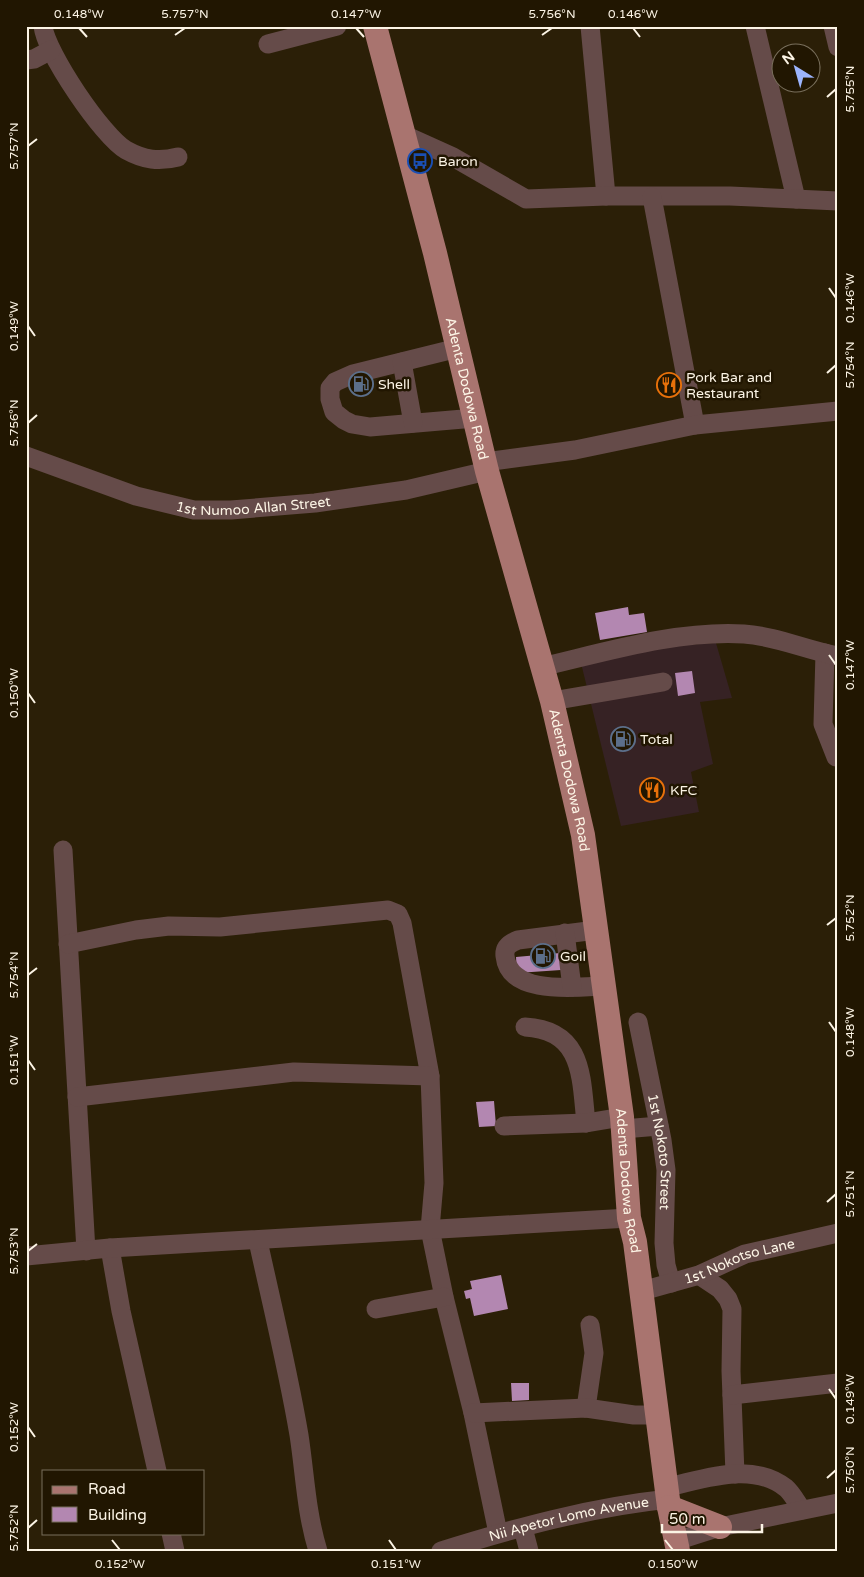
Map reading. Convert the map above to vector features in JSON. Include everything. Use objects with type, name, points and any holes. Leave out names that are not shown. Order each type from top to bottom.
[{"type":"main road","name":"Adenta Dodowa Road","points":[[375,26],[458,348],[486,466],[552,701],[582,835],[622,1123],[629,1218],[642,1291],[677,1546]]},
{"type":"main road","points":[[669,1498],[720,1526]]},
{"type":"street","points":[[43,26],[50,50],[88,108],[124,149],[151,160],[178,157]]},
{"type":"street","points":[[268,44],[337,26]]},
{"type":"street","points":[[590,26],[606,196]]},
{"type":"street","points":[[755,26],[796,199]]},
{"type":"street","points":[[834,26],[838,47]]},
{"type":"street","points":[[26,60],[34,59],[50,50]]},
{"type":"street","points":[[402,134],[453,157],[526,199],[606,196],[730,196],[838,201]]},
{"type":"street","points":[[652,196],[695,426]]},
{"type":"street","points":[[458,348],[353,374],[335,382],[330,388],[330,399],[334,412],[352,424],[370,427],[475,418]]},
{"type":"street","points":[[402,362],[414,423]]},
{"type":"street","name":"1st Numoo Allan Street","points":[[26,456],[136,496],[194,510],[231,510],[315,503],[406,490],[486,466],[695,426],[838,411]]},
{"type":"street","points":[[541,667],[609,651],[694,636],[719,634],[769,638],[832,654],[823,724],[836,756]]},
{"type":"street","points":[[552,701],[663,682]]},
{"type":"street","points":[[63,850],[86,1251]]},
{"type":"street","points":[[68,944],[136,930],[170,926],[220,927],[388,910],[398,914],[402,923],[430,1076],[434,1183],[430,1229],[444,1297],[473,1413],[498,1534]]},
{"type":"street","points":[[596,930],[565,933],[510,943],[505,950],[505,957],[509,970],[520,979],[533,985],[604,986]]},
{"type":"street","points":[[565,933],[572,987]]},
{"type":"street","name":"1st Nokoto Street","points":[[638,1022],[666,1170],[663,1221],[665,1257],[671,1283]]},
{"type":"street","points":[[525,1027],[543,1028],[562,1040],[575,1053],[580,1068],[586,1123]]},
{"type":"street","points":[[76,1097],[294,1072],[430,1076]]},
{"type":"street","points":[[504,1126],[622,1123],[659,1126]]},
{"type":"street","points":[[26,1256],[110,1248],[258,1241],[629,1218]]},
{"type":"street","name":"1st Nokotso Lane","points":[[642,1291],[699,1275],[745,1254],[838,1233]]},
{"type":"street","points":[[258,1241],[291,1392],[299,1436],[306,1501],[318,1551]]},
{"type":"street","points":[[110,1248],[121,1311],[157,1470]]},
{"type":"street","points":[[699,1275],[720,1289],[728,1299],[732,1309],[732,1395],[735,1474]]},
{"type":"street","points":[[376,1309],[444,1297]]},
{"type":"street","points":[[586,1408],[594,1353],[590,1325]]},
{"type":"street","points":[[732,1395],[838,1383]]},
{"type":"street","points":[[473,1413],[586,1408],[634,1416],[658,1415]]},
{"type":"street","name":"Nii Apetor Lomo Avenue","points":[[441,1551],[498,1534],[600,1508],[669,1498],[735,1474],[766,1476],[787,1489],[802,1510]]},
{"type":"street","points":[[677,1546],[720,1526],[838,1503]]},
{"type":"street","points":[[523,1528],[529,1551]]},
{"type":"street","points":[[171,1534],[175,1551]]},
{"type":"shaded area","points":[[716,643],[732,698],[700,702],[713,764],[691,772],[699,812],[621,826],[580,659],[637,648]]},
{"type":"building","points":[[628,607],[629,615],[644,613],[647,632],[600,640],[595,613]]},
{"type":"building","points":[[692,671],[695,693],[678,696],[675,673]]},
{"type":"building","points":[[560,953],[561,970],[517,973],[516,957]]},
{"type":"building","points":[[494,1101],[496,1126],[479,1127],[476,1102]]},
{"type":"building","points":[[501,1275],[508,1309],[474,1316],[470,1298],[466,1299],[464,1291],[472,1289],[470,1281]]},
{"type":"building","points":[[511,1383],[529,1383],[529,1400],[512,1401]]},
{"type":"place","name":"Baron","points":[[420,161]]},
{"type":"place","name":"Shell","points":[[361,384]]},
{"type":"place","name":"Pork Bar and Restaurant","points":[[669,385]]},
{"type":"place","name":"Total","points":[[623,739]]},
{"type":"place","name":"KFC","points":[[652,790]]},
{"type":"place","name":"Goil","points":[[543,956]]}]
